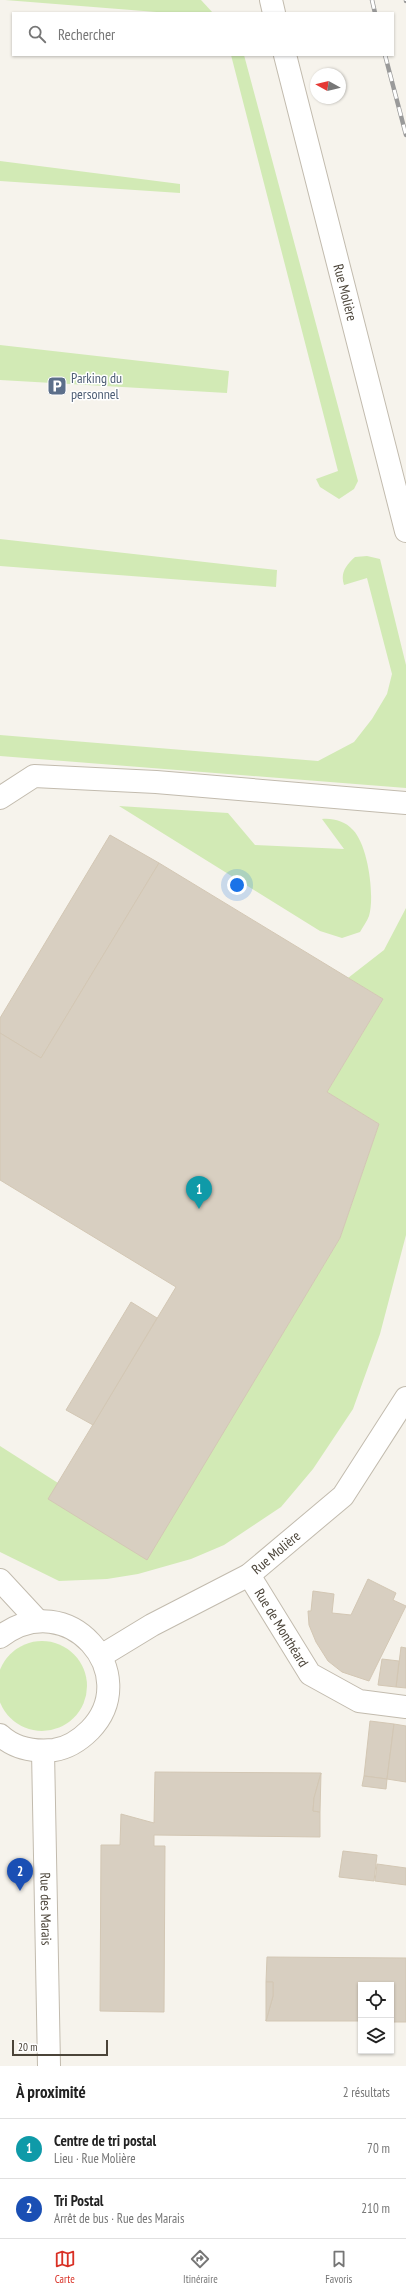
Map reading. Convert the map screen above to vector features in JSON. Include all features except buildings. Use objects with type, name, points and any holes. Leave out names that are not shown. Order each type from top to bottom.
[{"type":"street","points":[[271,0],[274,12]]},
{"type":"street","name":"Rue Molière","points":[[285,56],[406,530]]},
{"type":"street","points":[[0,798],[34,776],[156,782],[406,803]]},
{"type":"street","name":"Rue Molière","points":[[101,1656],[152,1625],[249,1575],[343,1496],[406,1398]]},
{"type":"street","name":"Rue de Monthéard","points":[[249,1575],[310,1674],[359,1701],[406,1707]]},
{"type":"street","points":[[0,1580],[38,1620]]},
{"type":"street","points":[[0,1637],[23,1624],[38,1620],[50,1621],[74,1628],[89,1640],[101,1656],[108,1684],[106,1699],[98,1720],[84,1736],[72,1744],[42,1751],[15,1745],[0,1735]]},
{"type":"street","name":"Rue des Marais","points":[[42,1751],[49,2066]]},
{"type":"green space","points":[[5,0],[201,0],[212,12],[156,12]]},
{"type":"green space","points":[[231,56],[244,56],[358,481],[354,489],[339,499],[320,487],[316,479],[338,471]]},
{"type":"green space","points":[[0,161],[180,184],[180,193],[0,181]]},
{"type":"green space","points":[[0,345],[229,371],[227,393],[0,380]]},
{"type":"green space","points":[[0,539],[277,570],[276,587],[0,566]]},
{"type":"green space","points":[[367,556],[380,559],[406,665],[406,788],[0,756],[0,735],[318,761],[354,742],[372,719],[387,694],[392,674],[367,578],[344,585],[343,581],[343,573],[352,560],[355,557]]},
{"type":"green space","points":[[119,806],[228,813],[255,845],[344,849],[322,819],[343,822],[353,830],[363,847],[371,884],[371,907],[369,916],[360,932],[342,938],[320,931]]},
{"type":"green space","points":[[406,908],[406,1235],[380,1334],[353,1409],[313,1469],[281,1507],[224,1545],[191,1559],[138,1574],[107,1579],[59,1581],[0,1552],[0,1446],[58,1483],[147,1559],[340,1238],[379,1124],[327,1092],[383,999],[348,978],[384,950]]},
{"type":"green space","points":[[33,1641],[51,1641],[67,1648],[80,1661],[87,1677],[87,1695],[80,1711],[67,1724],[51,1731],[33,1731],[17,1724],[4,1711],[-1,1700],[-1,1672],[4,1661],[17,1648]]},
{"type":"railway","points":[[372,0],[375,12]]},
{"type":"railway","points":[[385,56],[406,135]]},
{"type":"place","name":"Parking du personnel","points":[[57,386]]},
{"type":"place","name":"Centre de tri postal","points":[[199,1209]]},
{"type":"place","name":"Tri Postal","points":[[20,1891]]}]
